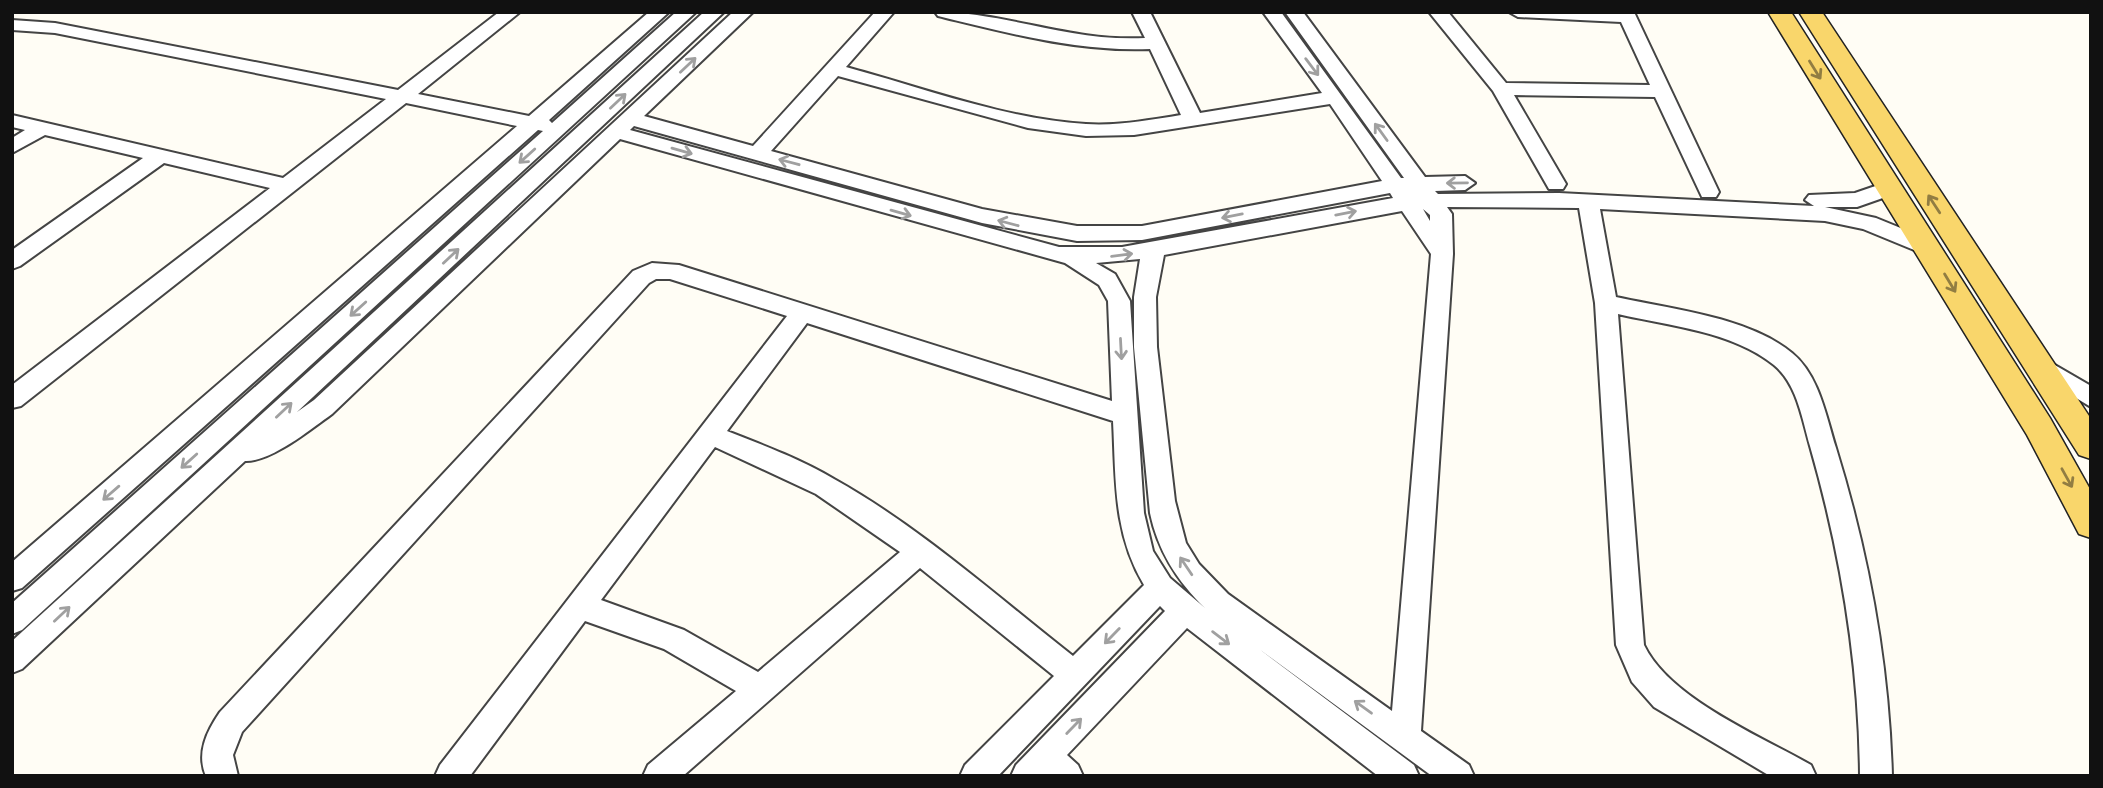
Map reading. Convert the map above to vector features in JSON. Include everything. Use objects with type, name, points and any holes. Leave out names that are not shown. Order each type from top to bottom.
[{"type":"main road","points":[[1779,12],[2039,427],[2091,524]]},
{"type":"main road","points":[[1810,12],[2091,446]]},
{"type":"street","points":[[53,12],[73,21],[409,92]]},
{"type":"street","points":[[12,399],[510,12]]},
{"type":"street","points":[[12,621],[552,120],[660,12]]},
{"type":"street","points":[[12,579],[552,120],[687,12]]},
{"type":"street","points":[[12,660],[715,12]]},
{"type":"street","points":[[231,459],[285,435],[323,407],[744,12]]},
{"type":"street","points":[[758,153],[885,12]]},
{"type":"street","points":[[944,12],[1084,44],[1125,46],[1153,43]]},
{"type":"street","points":[[1141,12],[1153,43],[1193,119]]},
{"type":"street","points":[[1272,12],[1408,191],[1432,201],[1588,201],[1825,214],[1868,223],[1927,247]]},
{"type":"street","points":[[1294,12],[1408,191],[1442,254]]},
{"type":"street","points":[[1438,12],[1501,89],[1521,119],[1556,184]]},
{"type":"street","points":[[1518,12],[1627,15],[1709,192]]},
{"type":"street","points":[[12,25],[55,28],[552,120]]},
{"type":"street","points":[[834,69],[1028,122],[1058,127],[1118,130],[1335,97]]},
{"type":"street","points":[[1501,89],[1663,91]]},
{"type":"street","points":[[12,121],[288,186]]},
{"type":"street","points":[[623,125],[758,153],[1043,232],[1087,236],[1142,233],[1408,191],[1556,184],[1844,201],[1870,198],[1890,188]]},
{"type":"street","points":[[623,125],[1020,246],[1069,256],[1104,257],[1154,249],[1408,191]]},
{"type":"street","points":[[12,147],[42,128]]},
{"type":"street","points":[[12,261],[160,156]]},
{"type":"street","points":[[1405,737],[1442,254],[1441,214],[1432,201]]},
{"type":"street","points":[[1588,201],[1605,303],[1627,627],[1635,658],[1647,678],[1665,697],[1800,776]]},
{"type":"street","points":[[1154,249],[1145,286],[1144,326],[1165,515],[1177,554],[1202,588],[1218,603],[1458,776]]},
{"type":"street","points":[[1069,256],[1100,274],[1117,294],[1134,536],[1140,554],[1160,587],[1185,610],[1403,776]]},
{"type":"street","points":[[222,776],[217,760],[218,748],[231,722],[641,277],[652,271],[664,270],[1125,415]]},
{"type":"street","points":[[1605,303],[1759,343],[1784,359],[1801,379],[1828,462],[1856,581],[1868,655],[1876,735],[1876,776]]},
{"type":"street","points":[[451,776],[802,313]]},
{"type":"street","points":[[2041,366],[2091,398]]},
{"type":"street","points":[[710,435],[754,452],[839,495],[1075,675]]},
{"type":"street","points":[[659,776],[918,553]]},
{"type":"street","points":[[976,776],[1160,587]]},
{"type":"street","points":[[580,607],[644,625],[675,638],[733,671],[760,691]]},
{"type":"street","points":[[1046,769],[1185,610]]}]
